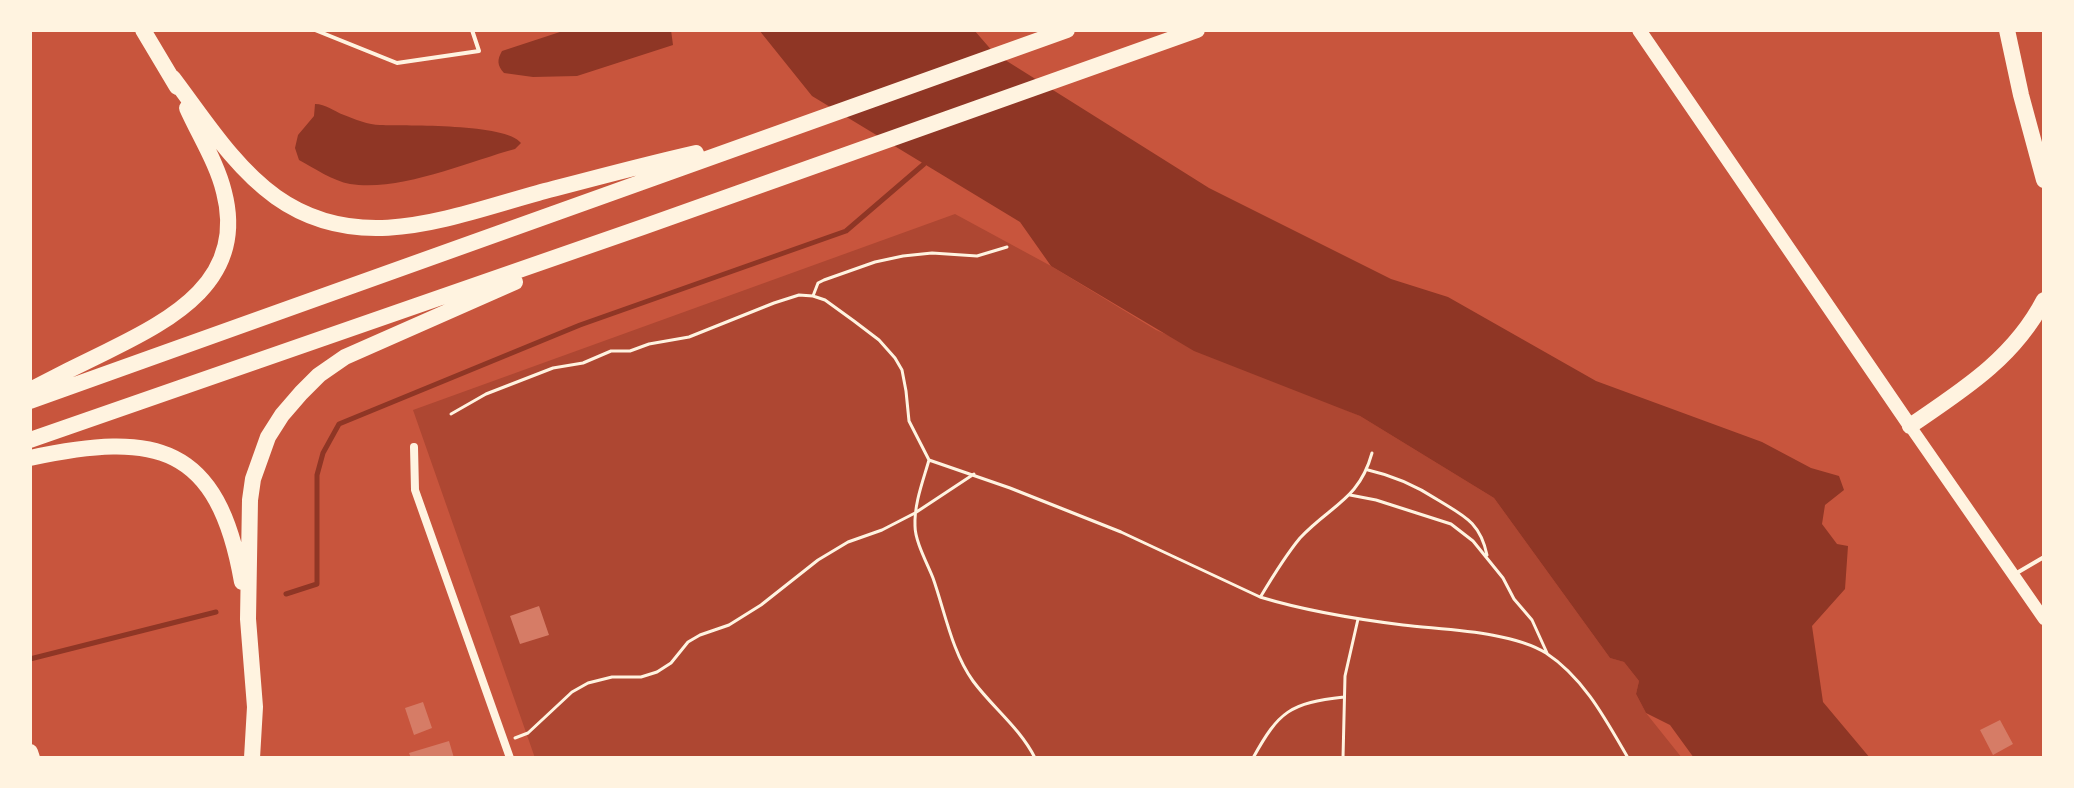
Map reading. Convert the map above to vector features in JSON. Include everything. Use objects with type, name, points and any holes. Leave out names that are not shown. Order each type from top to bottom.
[{"type":"highway","points":[[143,30],[173,78],[220,141],[248,172],[274,196],[319,220],[352,228],[404,228],[424,224],[619,171],[775,134],[1067,30]]},
{"type":"highway","points":[[30,440],[1197,30]]},
{"type":"highway","points":[[1997,30],[2021,95]]},
{"type":"highway","points":[[2007,30],[2044,180]]},
{"type":"highway","points":[[30,390],[145,333],[178,313],[201,292],[224,253],[228,224],[224,191],[173,78]]},
{"type":"highway","points":[[30,401],[775,134]]},
{"type":"highway","points":[[252,758],[255,707],[248,619],[250,500],[260,454],[282,415],[319,375],[345,357],[643,227]]},
{"type":"highway","points":[[1910,426],[1970,385],[2000,360],[2032,322],[2044,300]]},
{"type":"highway","points":[[30,458],[74,450],[128,446],[168,455],[189,468],[204,481],[217,499],[226,521],[233,540],[248,619]]},
{"type":"highway","points":[[30,752],[32,758]]},
{"type":"main road","points":[[1639,30],[2044,619]]},
{"type":"street","points":[[414,447],[415,490],[510,758]]},
{"type":"lane","points":[[315,30],[397,63],[479,51],[472,30]]},
{"type":"lane","points":[[2014,575],[2044,557]]},
{"type":"path","points":[[813,296],[818,283],[875,262],[932,253],[977,256],[1007,247]]},
{"type":"path","points":[[451,414],[486,394],[553,368],[583,363],[611,351],[630,351],[649,344],[689,337],[799,295],[825,300],[879,340],[902,370],[909,421],[929,460],[915,513],[914,531],[954,644],[971,679],[1025,740],[1035,758]]},
{"type":"path","points":[[1260,597],[1300,539],[1360,484],[1368,470],[1372,453]]},
{"type":"path","points":[[929,460],[974,474],[1121,532],[1279,603],[1358,619],[1515,640],[1547,654],[1580,683],[1604,716],[1628,758]]},
{"type":"path","points":[[1368,470],[1408,481],[1459,511],[1474,525],[1488,559]]},
{"type":"path","points":[[528,733],[572,692],[588,683],[612,677],[641,677],[657,672],[671,663],[688,642],[729,625],[761,605],[818,560],[848,542],[882,530],[915,513],[974,474]]},
{"type":"path","points":[[1350,495],[1451,524],[1473,541],[1532,620],[1547,654]]},
{"type":"path","points":[[1343,758],[1345,676],[1358,619]]},
{"type":"path","points":[[1253,758],[1284,713],[1313,700],[1344,697]]},
{"type":"shaded area","points":[[566,30],[671,30],[673,45],[577,76],[533,77],[504,73],[500,67],[502,51]]},
{"type":"shaded area","points":[[759,30],[974,30],[994,53],[1209,188],[1391,279],[1448,297],[1596,381],[1762,442],[1811,468],[1839,476],[1844,490],[1825,505],[1822,524],[1837,544],[1848,546],[1845,589],[1812,626],[1823,702],[1870,758],[1694,758],[1670,725],[1646,713],[1636,694],[1639,681],[1624,662],[1610,658],[1494,498],[1360,416],[1194,351],[1051,266],[1020,222],[812,96]]},
{"type":"shaded area","points":[[315,104],[371,124],[477,129],[512,137],[521,143],[515,149],[412,180],[390,184],[350,184],[299,160],[295,148],[298,135],[314,116]]},
{"type":"shaded area","points":[[955,214],[1051,266],[1156,330],[1360,416],[1494,498],[1610,658],[1624,662],[1639,681],[1636,694],[1646,713],[1682,758],[535,758],[413,410]]},
{"type":"building","points":[[539,606],[549,635],[520,644],[510,616]]},
{"type":"building","points":[[423,702],[432,728],[414,735],[405,708]]},
{"type":"building","points":[[2000,720],[2013,744],[1993,755],[1980,730]]},
{"type":"building","points":[[449,741],[454,758],[411,758],[409,753]]},
{"type":"waterway","points":[[286,594],[317,584],[317,475],[323,453],[339,424],[580,325],[846,231],[924,164]]},
{"type":"waterway","points":[[30,659],[216,612]]}]
